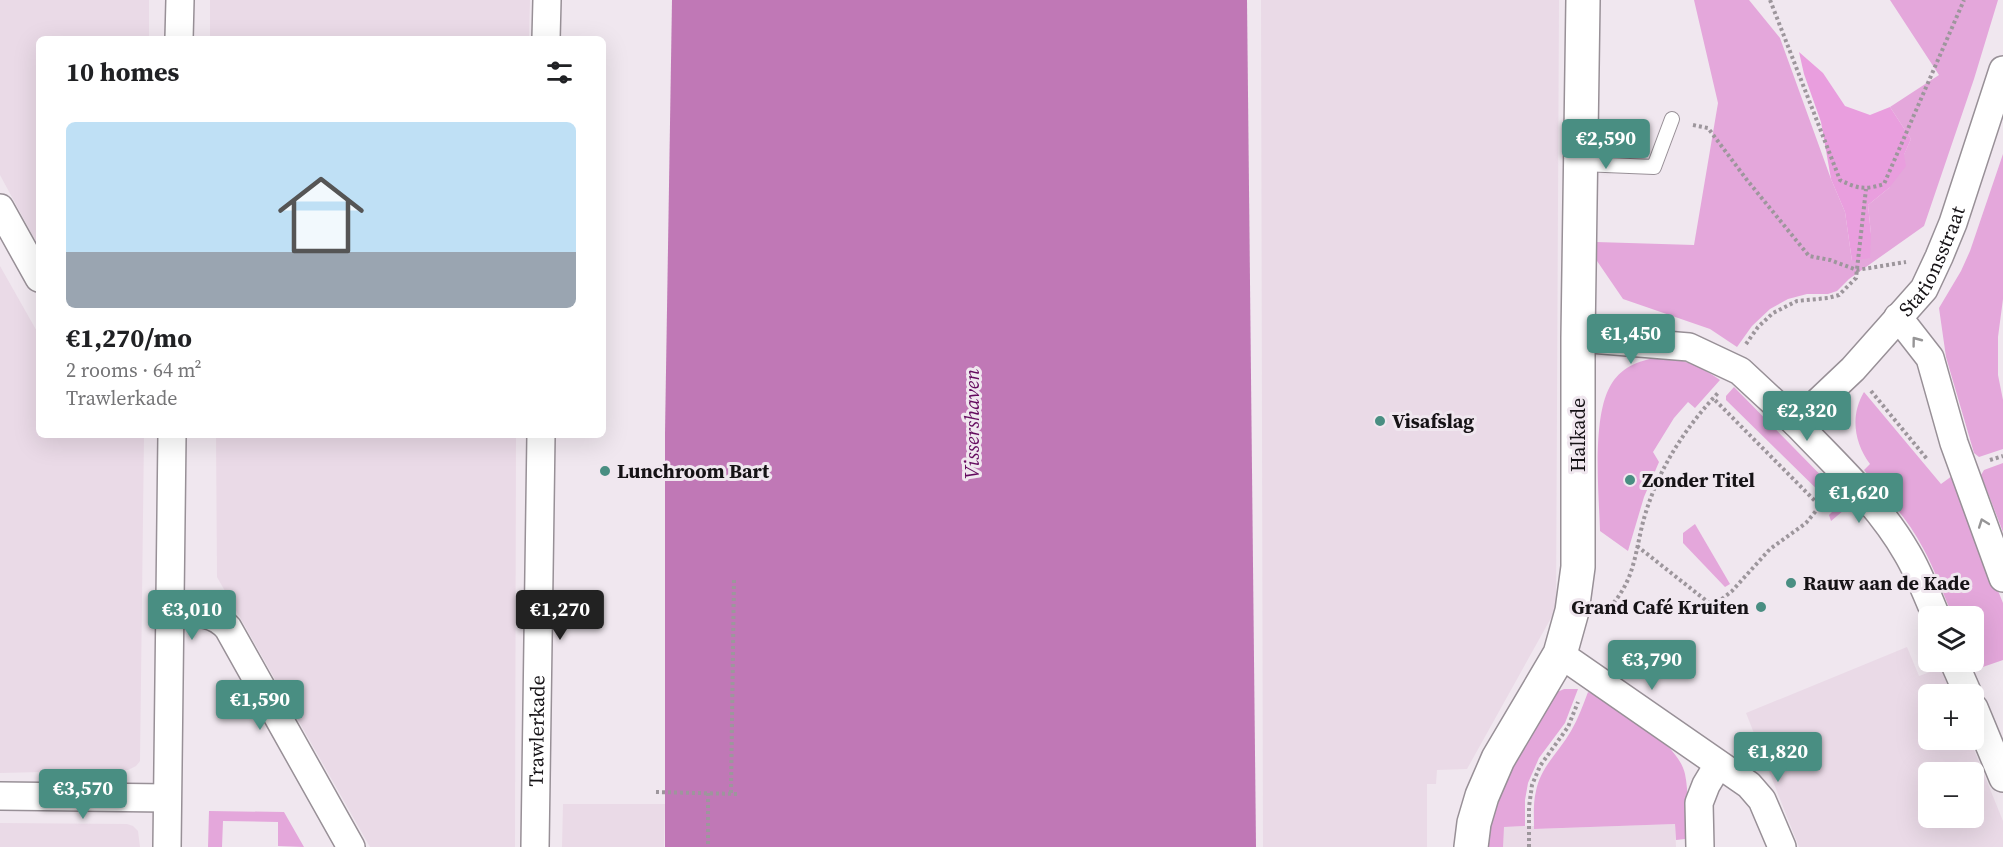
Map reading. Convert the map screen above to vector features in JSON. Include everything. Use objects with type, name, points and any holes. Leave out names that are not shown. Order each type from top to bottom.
[{"type":"street","points":[[179,36],[180,0]]},
{"type":"street","points":[[546,36],[547,0]]},
{"type":"street","name":"Halkade","points":[[1471,847],[1474,823],[1482,796],[1498,759],[1560,654],[1572,611],[1578,567],[1578,338],[1583,0]]},
{"type":"street","name":"Stationsstraat","points":[[2003,70],[1953,223],[1939,257],[1923,288],[1898,317],[1930,358],[1962,468],[2003,578]]},
{"type":"street","points":[[0,208],[36,273]]},
{"type":"street","points":[[1796,423],[1853,369],[1898,317]]},
{"type":"street","points":[[1578,338],[1689,347],[1740,371],[1796,423],[1888,524],[1908,554],[1931,606]]},
{"type":"street","points":[[167,847],[172,438]]},
{"type":"street","name":"Trawlerkade","points":[[535,847],[541,438]]},
{"type":"street","points":[[170,612],[203,613],[222,620],[351,847]]},
{"type":"street","points":[[1560,654],[1749,785],[1762,800],[1782,847]]},
{"type":"street","points":[[1984,732],[2003,778]]},
{"type":"street","points":[[1700,847],[1699,803],[1718,765]]},
{"type":"street","points":[[0,796],[167,798]]},
{"type":"lane","points":[[1580,164],[1654,167],[1672,119]]},
{"type":"path","points":[[1770,0],[1840,180],[1853,187],[1866,189],[1884,184],[1964,0]]},
{"type":"path","points":[[1672,119],[1708,128],[1809,256],[1830,260],[1857,270],[1939,257]]},
{"type":"path","points":[[1603,615],[1625,586],[1645,514],[1663,469],[1688,426],[1740,371],[1745,345],[1765,319],[1781,308],[1797,301],[1839,295],[1856,278],[1866,189]]},
{"type":"path","points":[[1853,369],[1943,478],[1950,472],[1962,468]]},
{"type":"path","points":[[1637,546],[1713,606],[1732,591],[1770,549],[1806,523],[1820,506],[1713,398]]},
{"type":"path","points":[[730,793],[734,577]]},
{"type":"path","points":[[1529,847],[1529,807],[1532,785],[1540,766],[1568,727],[1588,674]]},
{"type":"path","points":[[656,792],[738,794]]},
{"type":"path","points":[[708,793],[708,847]]},
{"type":"shaded area","points":[[0,0],[149,0],[149,36],[36,36],[36,241],[0,175]]},
{"type":"shaded area","points":[[210,0],[530,0],[529,36],[210,36]]},
{"type":"shaded area","name":"Visafslag","points":[[1261,0],[1559,0],[1556,609],[1467,769],[1437,770],[1436,784],[1427,784],[1427,847],[1263,847]]},
{"type":"shaded area","points":[[1694,0],[1749,0],[1780,38],[1845,212],[1852,261],[1871,234],[1868,205],[1889,188],[1911,139],[1890,107],[1939,75],[1890,0],[1998,0],[1924,226],[1849,279],[1837,291],[1828,294],[1807,294],[1788,299],[1770,309],[1752,326],[1737,347],[1710,329],[1623,299],[1597,261],[1596,242],[1694,245],[1718,103]]},
{"type":"shaded area","points":[[1799,52],[1823,73],[1845,106],[1870,115],[1890,107],[1911,139],[1904,155],[1906,166],[1889,188],[1868,205],[1871,234],[1870,258],[1852,261],[1845,212],[1831,179],[1821,122],[1804,74]]},
{"type":"shaded area","points":[[2003,154],[2003,299],[1998,337],[1998,375],[2003,400],[2003,449],[1979,457],[1974,453],[1946,357],[1939,308],[1970,251]]},
{"type":"shaded area","points":[[0,266],[36,330],[36,438],[144,438],[140,761],[128,770],[0,773]]},
{"type":"shaded area","points":[[1660,357],[1692,364],[1720,380],[1695,408],[1688,402],[1674,418],[1653,452],[1659,462],[1644,497],[1628,551],[1600,531],[1598,455],[1601,414],[1605,397],[1621,372],[1639,362]]},
{"type":"shaded area","points":[[1734,387],[1850,505],[1831,521],[1829,515],[1833,511],[1833,505],[1726,400],[1726,396]]},
{"type":"shaded area","points":[[1864,392],[1941,484],[1952,476],[2003,603],[2003,660],[1984,667],[1984,606],[1949,606],[1917,537],[1864,470],[1870,464],[1857,438],[1856,420]]},
{"type":"shaded area","points":[[216,438],[516,438],[515,847],[370,847],[217,577]]},
{"type":"shaded area","points":[[2003,463],[2003,532],[1981,475],[1984,470]]},
{"type":"shaded area","points":[[1695,524],[1730,584],[1725,587],[1683,543],[1683,533]]},
{"type":"shaded area","points":[[1907,647],[1919,676],[1930,672],[1943,672],[1947,684],[1918,684],[1918,750],[1974,750],[1979,762],[1918,762],[1918,828],[1984,828],[1984,774],[2003,821],[2003,847],[1799,847],[1746,713]]},
{"type":"shaded area","points":[[1564,689],[1578,689],[1565,723],[1539,758],[1528,783],[1525,800],[1525,826],[1504,827],[1503,847],[1484,847],[1494,798],[1553,694]]},
{"type":"shaded area","points":[[1588,692],[1648,729],[1672,751],[1680,762],[1685,774],[1688,804],[1685,839],[1676,840],[1675,824],[1534,829],[1534,800],[1538,782],[1574,726]]},
{"type":"shaded area","points":[[563,804],[665,804],[664,847],[562,847]]},
{"type":"shaded area","points":[[209,811],[284,812],[304,847],[278,846],[278,822],[223,821],[222,847],[208,847]]},
{"type":"shaded area","points":[[0,823],[127,824],[138,831],[140,847],[0,847]]},
{"type":"shaded area","points":[[1675,824],[1676,847],[1503,847],[1503,827],[1534,826],[1537,829]]},
{"type":"water","name":"Vissershaven","points":[[672,0],[1247,0],[1256,847],[665,847],[665,433]]},
{"type":"place","name":"Visafslag","points":[[1380,421]]},
{"type":"place","name":"Lunchroom Bart","points":[[605,471]]},
{"type":"place","name":"Zonder Titel","points":[[1630,480]]},
{"type":"place","name":"Rauw aan de Kade","points":[[1791,583]]},
{"type":"place","name":"Grand Café Kruiten","points":[[1761,607]]}]
